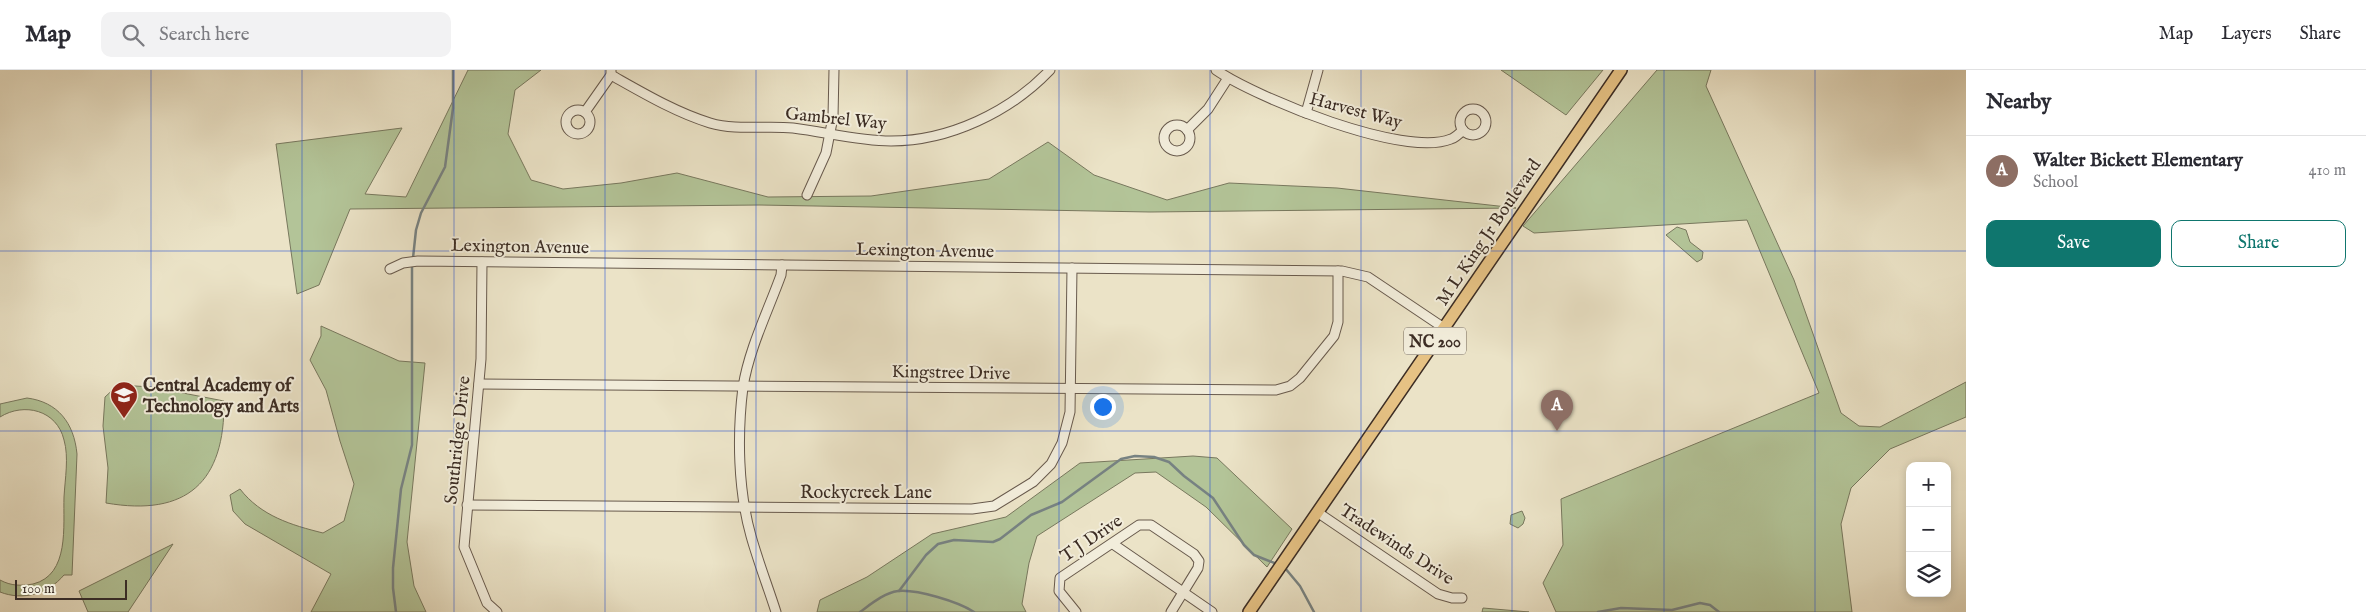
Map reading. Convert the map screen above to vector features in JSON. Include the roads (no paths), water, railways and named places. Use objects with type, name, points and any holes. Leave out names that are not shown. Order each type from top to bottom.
[{"type":"main road","name":"M L King Jr Boulevard","points":[[1249,612],[1621,70]]},
{"type":"street","points":[[807,196],[826,153],[833,117],[834,70]]},
{"type":"street","name":"Gambrel Way","points":[[611,73],[678,111],[712,124],[751,129],[790,128],[855,138],[892,141],[938,134],[964,127],[996,112],[1022,94],[1050,70]]},
{"type":"street","name":"Harvest Way","points":[[1216,70],[1256,93],[1337,125],[1413,141],[1436,142],[1452,139],[1463,130]]},
{"type":"street","points":[[1306,113],[1318,70]]},
{"type":"street","points":[[585,112],[611,73]]},
{"type":"street","points":[[1187,130],[1208,109],[1228,78]]},
{"type":"street","name":"Lexington Avenue","points":[[390,269],[403,263],[418,261],[1338,270],[1355,272],[1368,277],[1444,328]]},
{"type":"street","name":"Southridge Drive","points":[[482,262],[481,359],[464,547],[487,603],[496,612]]},
{"type":"street","points":[[776,612],[751,535],[741,473],[744,387],[753,351],[781,275],[782,265]]},
{"type":"street","name":"Rockycreek Lane","points":[[467,505],[972,509],[994,506],[1033,482],[1051,464],[1062,443],[1070,412],[1072,268]]},
{"type":"street","name":"Kingstree Drive","points":[[479,384],[1264,390],[1290,386],[1300,378],[1334,336],[1338,322],[1338,270]]},
{"type":"street","name":"Tradewinds Drive","points":[[1317,512],[1438,594],[1452,598],[1462,598]]},
{"type":"street","name":"T J Drive","points":[[1076,612],[1059,591],[1060,578],[1138,526],[1151,525],[1194,554],[1199,561],[1198,568],[1171,612]]},
{"type":"street","points":[[1113,544],[1212,612]]},
{"type":"waterway","points":[[413,258],[416,230],[421,213],[445,167],[453,108],[453,70]]},
{"type":"waterway","points":[[396,612],[393,568],[401,489],[412,445],[412,264]]},
{"type":"waterway","points":[[899,591],[926,555],[938,544],[954,540],[993,542],[1000,539],[1031,515],[1062,502],[1121,459],[1135,456],[1154,457],[1169,462],[1213,498],[1244,545],[1254,555],[1277,564]]},
{"type":"waterway","points":[[1285,568],[1300,586],[1314,612]]},
{"type":"waterway","points":[[860,612],[878,599],[898,591],[916,592],[938,597],[974,612]]},
{"type":"waterway","points":[[1598,612],[1621,608],[1672,610],[1700,603],[1710,605],[1719,612]]},
{"type":"place","name":"Central Academy of Technology and Arts","points":[[124,419]]},
{"type":"place","name":"Walter Bickett Elementary","points":[[1557,431]]}]
